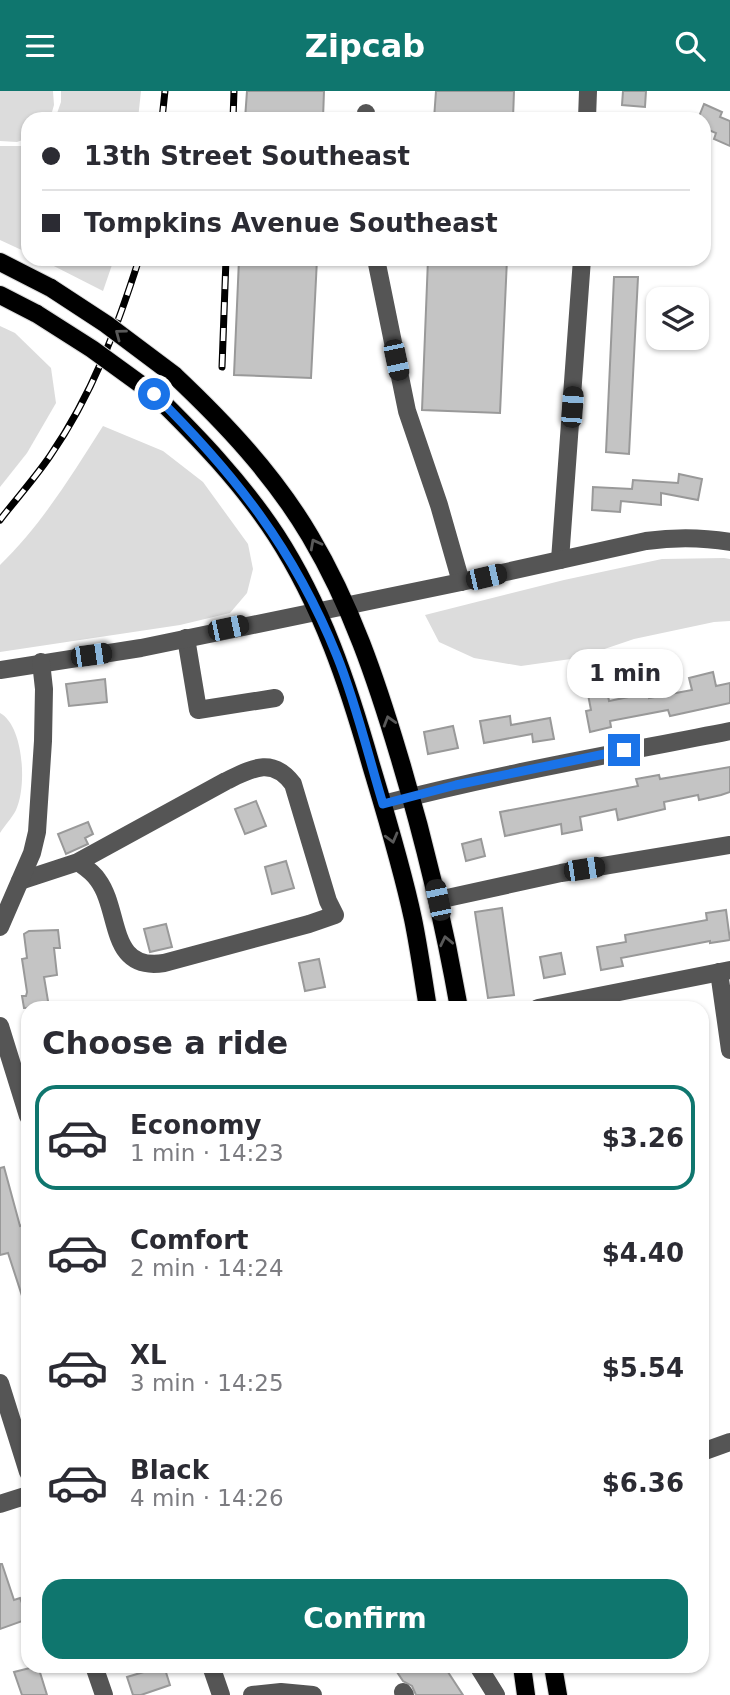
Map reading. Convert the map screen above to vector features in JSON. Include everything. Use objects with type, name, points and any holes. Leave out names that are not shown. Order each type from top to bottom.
[{"type":"main road","points":[[0,262],[51,288],[106,324],[174,375],[248,449],[310,535],[346,605],[367,655],[411,797],[438,900],[458,1001]]},
{"type":"main road","points":[[0,295],[37,314],[92,349],[154,394],[191,431],[262,515],[289,557],[317,610],[342,669],[383,804],[412,918],[427,1001]]},
{"type":"main road","points":[[523,1673],[526,1695]]},
{"type":"main road","points":[[554,1673],[558,1695]]},
{"type":"street","points":[[587,112],[588,93]]},
{"type":"street","points":[[377,266],[407,411],[439,505],[461,582]]},
{"type":"street","points":[[560,560],[581,266]]},
{"type":"street","points":[[0,670],[141,647],[461,582],[646,541],[673,537],[730,542]]},
{"type":"street","points":[[186,638],[198,711],[275,698]]},
{"type":"street","points":[[0,927],[32,853],[37,832],[43,741],[44,688],[41,662]]},
{"type":"street","points":[[383,804],[565,761],[730,731]]},
{"type":"street","points":[[20,881],[78,862],[245,772],[267,767],[277,769],[293,784],[334,915],[164,963],[141,963],[125,951],[98,880],[78,862]]},
{"type":"street","points":[[438,900],[561,873],[730,845]]},
{"type":"street","points":[[601,1001],[724,971],[730,1050]]},
{"type":"street","points":[[0,1026],[21,1094]]},
{"type":"street","points":[[0,1383],[21,1450]]},
{"type":"street","points":[[709,1450],[730,1442]]},
{"type":"street","points":[[0,1504],[21,1497]]},
{"type":"street","points":[[96,1673],[104,1695]]},
{"type":"street","points":[[213,1673],[221,1695]]},
{"type":"street","points":[[482,1673],[496,1695]]},
{"type":"street","points":[[252,1695],[281,1692],[313,1695]]},
{"type":"shaded area","points":[[0,91],[53,91],[52,112],[21,112],[21,141],[0,141]]},
{"type":"shaded area","points":[[61,91],[141,91],[139,112],[57,112]]},
{"type":"shaded area","points":[[0,146],[21,146],[21,250],[0,240]]},
{"type":"shaded area","points":[[54,266],[112,266],[103,291]]},
{"type":"shaded area","points":[[0,326],[15,333],[51,368],[56,403],[27,453],[0,487]]},
{"type":"shaded area","points":[[103,426],[163,451],[203,482],[248,544],[253,569],[247,593],[230,613],[180,625],[0,652],[0,565],[43,516]]},
{"type":"shaded area","points":[[662,559],[730,559],[730,621],[634,639],[578,658],[521,666],[474,658],[439,642],[425,615]]},
{"type":"shaded area","points":[[0,713],[8,720],[19,743],[22,787],[16,810],[0,833]]},
{"type":"building","points":[[247,91],[324,91],[323,112],[246,112]]},
{"type":"building","points":[[436,91],[514,91],[513,112],[434,112]]},
{"type":"building","points":[[623,91],[646,91],[645,107],[622,105]]},
{"type":"building","points":[[704,104],[722,112],[720,117],[730,121],[730,146],[714,139],[716,133],[711,131],[711,112],[701,112]]},
{"type":"building","points":[[239,266],[317,266],[311,378],[234,375]]},
{"type":"building","points":[[428,266],[507,266],[500,413],[422,410]]},
{"type":"building","points":[[614,277],[638,277],[629,454],[606,452]]},
{"type":"building","points":[[679,474],[702,479],[698,500],[661,493],[661,505],[621,501],[620,512],[592,510],[593,487],[632,489],[633,480],[678,483]]},
{"type":"building","points":[[713,672],[716,686],[730,683],[730,703],[670,716],[668,710],[610,721],[611,727],[590,732],[586,711],[591,710],[586,684],[605,681],[609,701],[648,693],[649,698],[692,690],[689,678]]},
{"type":"building","points":[[105,679],[107,702],[69,706],[66,684]]},
{"type":"building","points":[[510,716],[511,725],[550,718],[554,739],[533,742],[532,734],[484,743],[480,721]]},
{"type":"building","points":[[453,726],[458,748],[428,754],[424,732]]},
{"type":"building","points":[[730,767],[730,792],[721,795],[699,800],[698,795],[664,802],[665,809],[618,820],[616,809],[580,817],[582,830],[562,834],[561,824],[505,836],[500,812],[638,786],[636,779],[659,775],[660,779]]},
{"type":"building","points":[[256,801],[266,826],[245,834],[235,809]]},
{"type":"building","points":[[88,822],[93,834],[85,838],[88,844],[66,854],[58,834]]},
{"type":"building","points":[[481,839],[485,856],[466,861],[462,844]]},
{"type":"building","points":[[286,861],[294,888],[272,894],[265,867]]},
{"type":"building","points":[[502,908],[514,995],[488,998],[475,912]]},
{"type":"building","points":[[726,910],[730,940],[710,941],[621,958],[623,966],[601,970],[597,947],[626,942],[625,935],[707,920],[706,913]]},
{"type":"building","points":[[166,924],[172,947],[150,952],[144,929]]},
{"type":"building","points":[[58,930],[60,948],[54,948],[57,975],[44,977],[48,1001],[23,1001],[22,996],[26,996],[27,992],[22,959],[27,958],[24,934],[29,931]]},
{"type":"building","points":[[561,953],[565,974],[544,978],[540,957]]},
{"type":"building","points":[[319,959],[325,987],[305,991],[299,963]]},
{"type":"building","points":[[4,1167],[21,1226],[21,1293],[8,1253],[0,1255],[0,1168]]},
{"type":"building","points":[[2,1564],[14,1600],[20,1598],[21,1601],[21,1622],[0,1629]]},
{"type":"building","points":[[14,1672],[40,1673],[47,1695],[22,1695]]},
{"type":"building","points":[[140,1673],[166,1673],[170,1685],[133,1695],[127,1677]]},
{"type":"building","points":[[398,1673],[449,1673],[463,1695],[416,1695],[412,1686],[403,1681]]},
{"type":"railway","points":[[163,112],[165,91]]},
{"type":"railway","points":[[233,112],[234,91]]},
{"type":"railway","points":[[0,520],[44,464],[79,409],[112,336],[137,266]]},
{"type":"railway","points":[[222,367],[226,266]]},
{"type":"route","points":[[154,394],[236,481],[289,557],[338,657],[383,804],[456,785],[624,750]]}]
